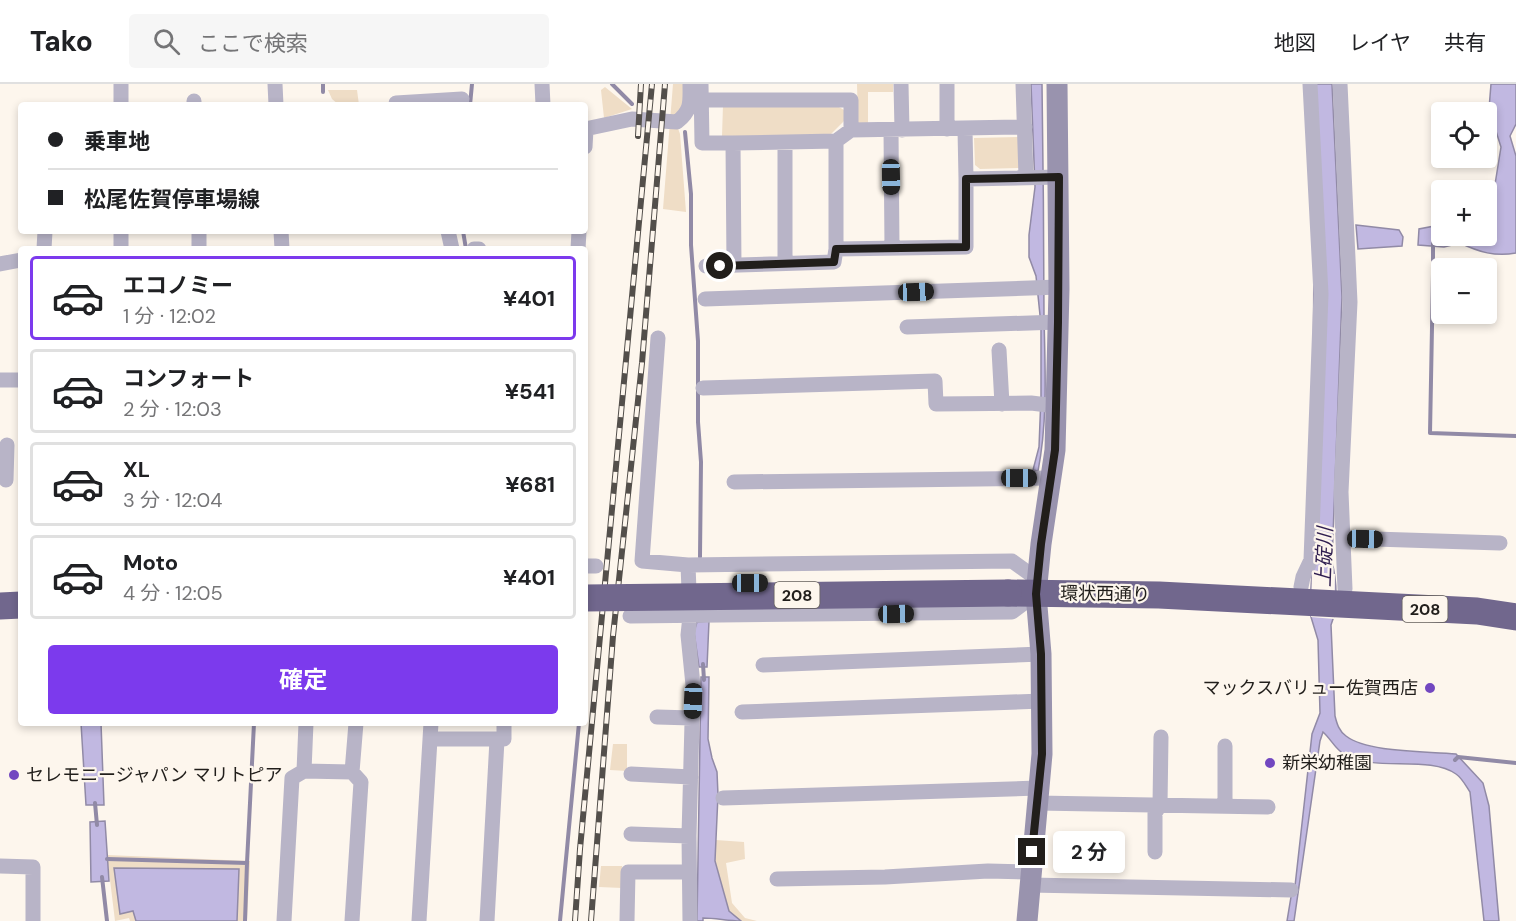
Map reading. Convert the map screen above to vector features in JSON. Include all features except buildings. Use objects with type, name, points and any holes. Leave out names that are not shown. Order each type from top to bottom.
[{"type":"highway","name":"環状西通り","points":[[589,572],[1008,587]]},
{"type":"highway","name":"環状西通り","points":[[588,598],[1037,586],[1159,595],[1323,593],[1516,597]]},
{"type":"highway","points":[[0,588],[18,588]]},
{"type":"highway","name":"環状西通り","points":[[1323,593],[1516,617]]},
{"type":"highway","points":[[0,606],[18,605]]},
{"type":"main road","points":[[1027,921],[1042,754],[1041,654],[1037,586],[1055,450],[1047,405],[1047,322],[1041,177],[1057,84]]},
{"type":"street","points":[[121,84],[121,102]]},
{"type":"street","points":[[275,84],[276,102]]},
{"type":"street","points":[[542,84],[543,102]]},
{"type":"street","points":[[588,129],[632,119],[677,122],[686,115],[690,104],[690,84]]},
{"type":"street","points":[[892,248],[896,130],[901,84]]},
{"type":"street","points":[[947,84],[947,129]]},
{"type":"street","points":[[966,179],[1041,177],[1025,127],[1023,84]]},
{"type":"street","points":[[1310,84],[1321,294],[1311,560],[1303,576],[1323,593],[1342,538],[1341,492],[1350,302],[1340,84]]},
{"type":"street","points":[[851,130],[850,100],[701,92],[702,143],[836,141],[851,130],[1025,127]]},
{"type":"street","points":[[405,102],[462,96]]},
{"type":"street","points":[[836,249],[966,247],[965,129]]},
{"type":"street","points":[[706,266],[834,262],[836,141]]},
{"type":"street","points":[[785,143],[786,263]]},
{"type":"street","points":[[733,144],[734,265]]},
{"type":"street","points":[[0,264],[18,261]]},
{"type":"street","points":[[705,299],[1046,287]]},
{"type":"street","points":[[907,327],[1047,322]]},
{"type":"street","points":[[630,616],[1012,612],[1037,586],[1012,561],[688,565],[642,561],[658,338]]},
{"type":"street","points":[[999,351],[1002,404]]},
{"type":"street","points":[[0,380],[18,380]]},
{"type":"street","points":[[703,388],[935,381],[936,404],[1047,405]]},
{"type":"street","points":[[7,445],[9,479]]},
{"type":"street","points":[[734,482],[1051,478]]},
{"type":"street","points":[[1342,538],[1500,543]]},
{"type":"street","points":[[688,565],[690,616],[688,635],[693,685],[689,836],[690,921]]},
{"type":"street","points":[[763,665],[1041,654]]},
{"type":"street","points":[[742,712],[1042,701]]},
{"type":"street","points":[[657,717],[692,718]]},
{"type":"street","points":[[304,771],[306,726]]},
{"type":"street","points":[[352,921],[360,782],[352,772],[356,726]]},
{"type":"street","points":[[419,921],[431,731],[497,740],[504,739],[504,726]]},
{"type":"street","points":[[1155,852],[1155,813],[1160,805],[1161,737]]},
{"type":"street","points":[[487,921],[497,740]]},
{"type":"street","points":[[1225,746],[1225,806]]},
{"type":"street","points":[[284,921],[292,778],[304,771],[352,772]]},
{"type":"street","points":[[631,774],[691,777]]},
{"type":"street","points":[[723,798],[1038,796],[1160,805],[1268,807]]},
{"type":"street","points":[[631,834],[689,836]]},
{"type":"street","points":[[0,866],[33,867],[33,921]]},
{"type":"street","points":[[777,879],[885,877],[988,871],[1030,878],[1291,890]]},
{"type":"street","points":[[627,921],[628,872],[689,872]]},
{"type":"shaded area","points":[[673,84],[683,84],[683,108],[674,117],[680,134],[686,212],[663,209]]},
{"type":"shaded area","points":[[857,84],[893,84],[893,92],[868,92],[868,124],[858,124]]},
{"type":"shaded area","points":[[605,87],[632,109],[604,118],[601,90]]},
{"type":"shaded area","points":[[328,90],[357,90],[359,102],[336,102]]},
{"type":"shaded area","points":[[834,104],[844,110],[844,121],[829,136],[722,136],[723,105]]},
{"type":"shaded area","points":[[1018,137],[1019,168],[980,169],[975,165],[974,138]]},
{"type":"shaded area","points":[[613,744],[627,744],[627,771],[610,770]]},
{"type":"shaded area","points":[[716,840],[744,842],[745,859],[726,863],[732,903],[745,918],[757,921],[741,921],[729,911],[715,861]]},
{"type":"shaded area","points":[[107,855],[250,861],[247,921],[130,921],[129,918],[115,921]]},
{"type":"shaded area","points":[[601,866],[622,866],[622,888],[599,887]]},
{"type":"water","points":[[1031,84],[1042,84],[1045,394],[1038,471],[1033,470],[1039,447],[1041,325],[1036,276],[1029,257],[1029,235],[1035,187]]},
{"type":"water","name":"上碇川","points":[[1315,84],[1332,84],[1342,297],[1332,562],[1336,594],[1331,625],[1335,716],[1344,734],[1368,746],[1456,754],[1483,783],[1489,806],[1499,921],[1484,921],[1470,792],[1460,778],[1445,768],[1431,765],[1357,760],[1342,753],[1323,732],[1294,921],[1287,921],[1295,886],[1312,734],[1320,713],[1318,640],[1311,617],[1310,603]]},
{"type":"water","points":[[1491,84],[1516,84],[1516,124],[1510,136],[1516,156],[1516,253],[1487,253],[1467,246],[1497,246],[1496,180],[1501,147],[1497,134],[1497,102],[1490,102]]},
{"type":"water","points":[[1356,225],[1399,230],[1403,237],[1402,246],[1358,249]]},
{"type":"water","points":[[1431,227],[1431,246],[1418,245],[1419,229]]},
{"type":"water","points":[[709,621],[707,667],[699,667],[694,632],[697,622]]},
{"type":"water","points":[[701,677],[709,677],[708,739],[717,772],[715,861],[729,911],[741,921],[703,918],[703,921],[697,921]]},
{"type":"water","points":[[81,726],[101,726],[104,805],[86,805]]},
{"type":"water","points":[[105,821],[109,881],[91,882],[90,822]]},
{"type":"water","points":[[114,868],[239,869],[237,921],[136,921],[133,911],[120,914]]},
{"type":"pier","points":[[1312,572],[1335,574],[1334,619],[1311,617]]},
{"type":"waterway","points":[[323,84],[323,92]]},
{"type":"waterway","points":[[470,102],[472,84]]},
{"type":"waterway","points":[[612,84],[632,104]]},
{"type":"waterway","points":[[685,132],[691,194],[691,245],[698,341],[698,422],[701,462],[700,557]]},
{"type":"waterway","points":[[464,234],[466,246]]},
{"type":"waterway","points":[[1433,246],[1433,258]]},
{"type":"waterway","points":[[1432,324],[1430,433],[1516,436]]},
{"type":"waterway","points":[[703,664],[704,680]]},
{"type":"waterway","points":[[247,863],[254,726]]},
{"type":"waterway","points":[[560,921],[579,726]]},
{"type":"waterway","points":[[1455,760],[1458,757],[1516,763]]},
{"type":"waterway","points":[[95,803],[97,825]]},
{"type":"waterway","points":[[107,859],[247,863],[245,921]]},
{"type":"waterway","points":[[102,877],[107,921]]},
{"type":"railway","points":[[638,136],[641,84]]},
{"type":"railway","points":[[575,921],[652,84]]},
{"type":"railway","points":[[591,921],[613,636],[642,363],[665,84]]},
{"type":"place","name":"マックスバリュー佐賀西店","points":[[1430,688]]},
{"type":"place","name":"新栄幼稚園","points":[[1270,763]]},
{"type":"place","name":"セレモニージャパン マリトピア","points":[[14,775]]},
{"type":"route","points":[[720,266],[834,262],[836,249],[966,247],[966,179],[1059,177],[1055,450],[1036,594],[1041,654],[1042,754],[1032,852]]}]
